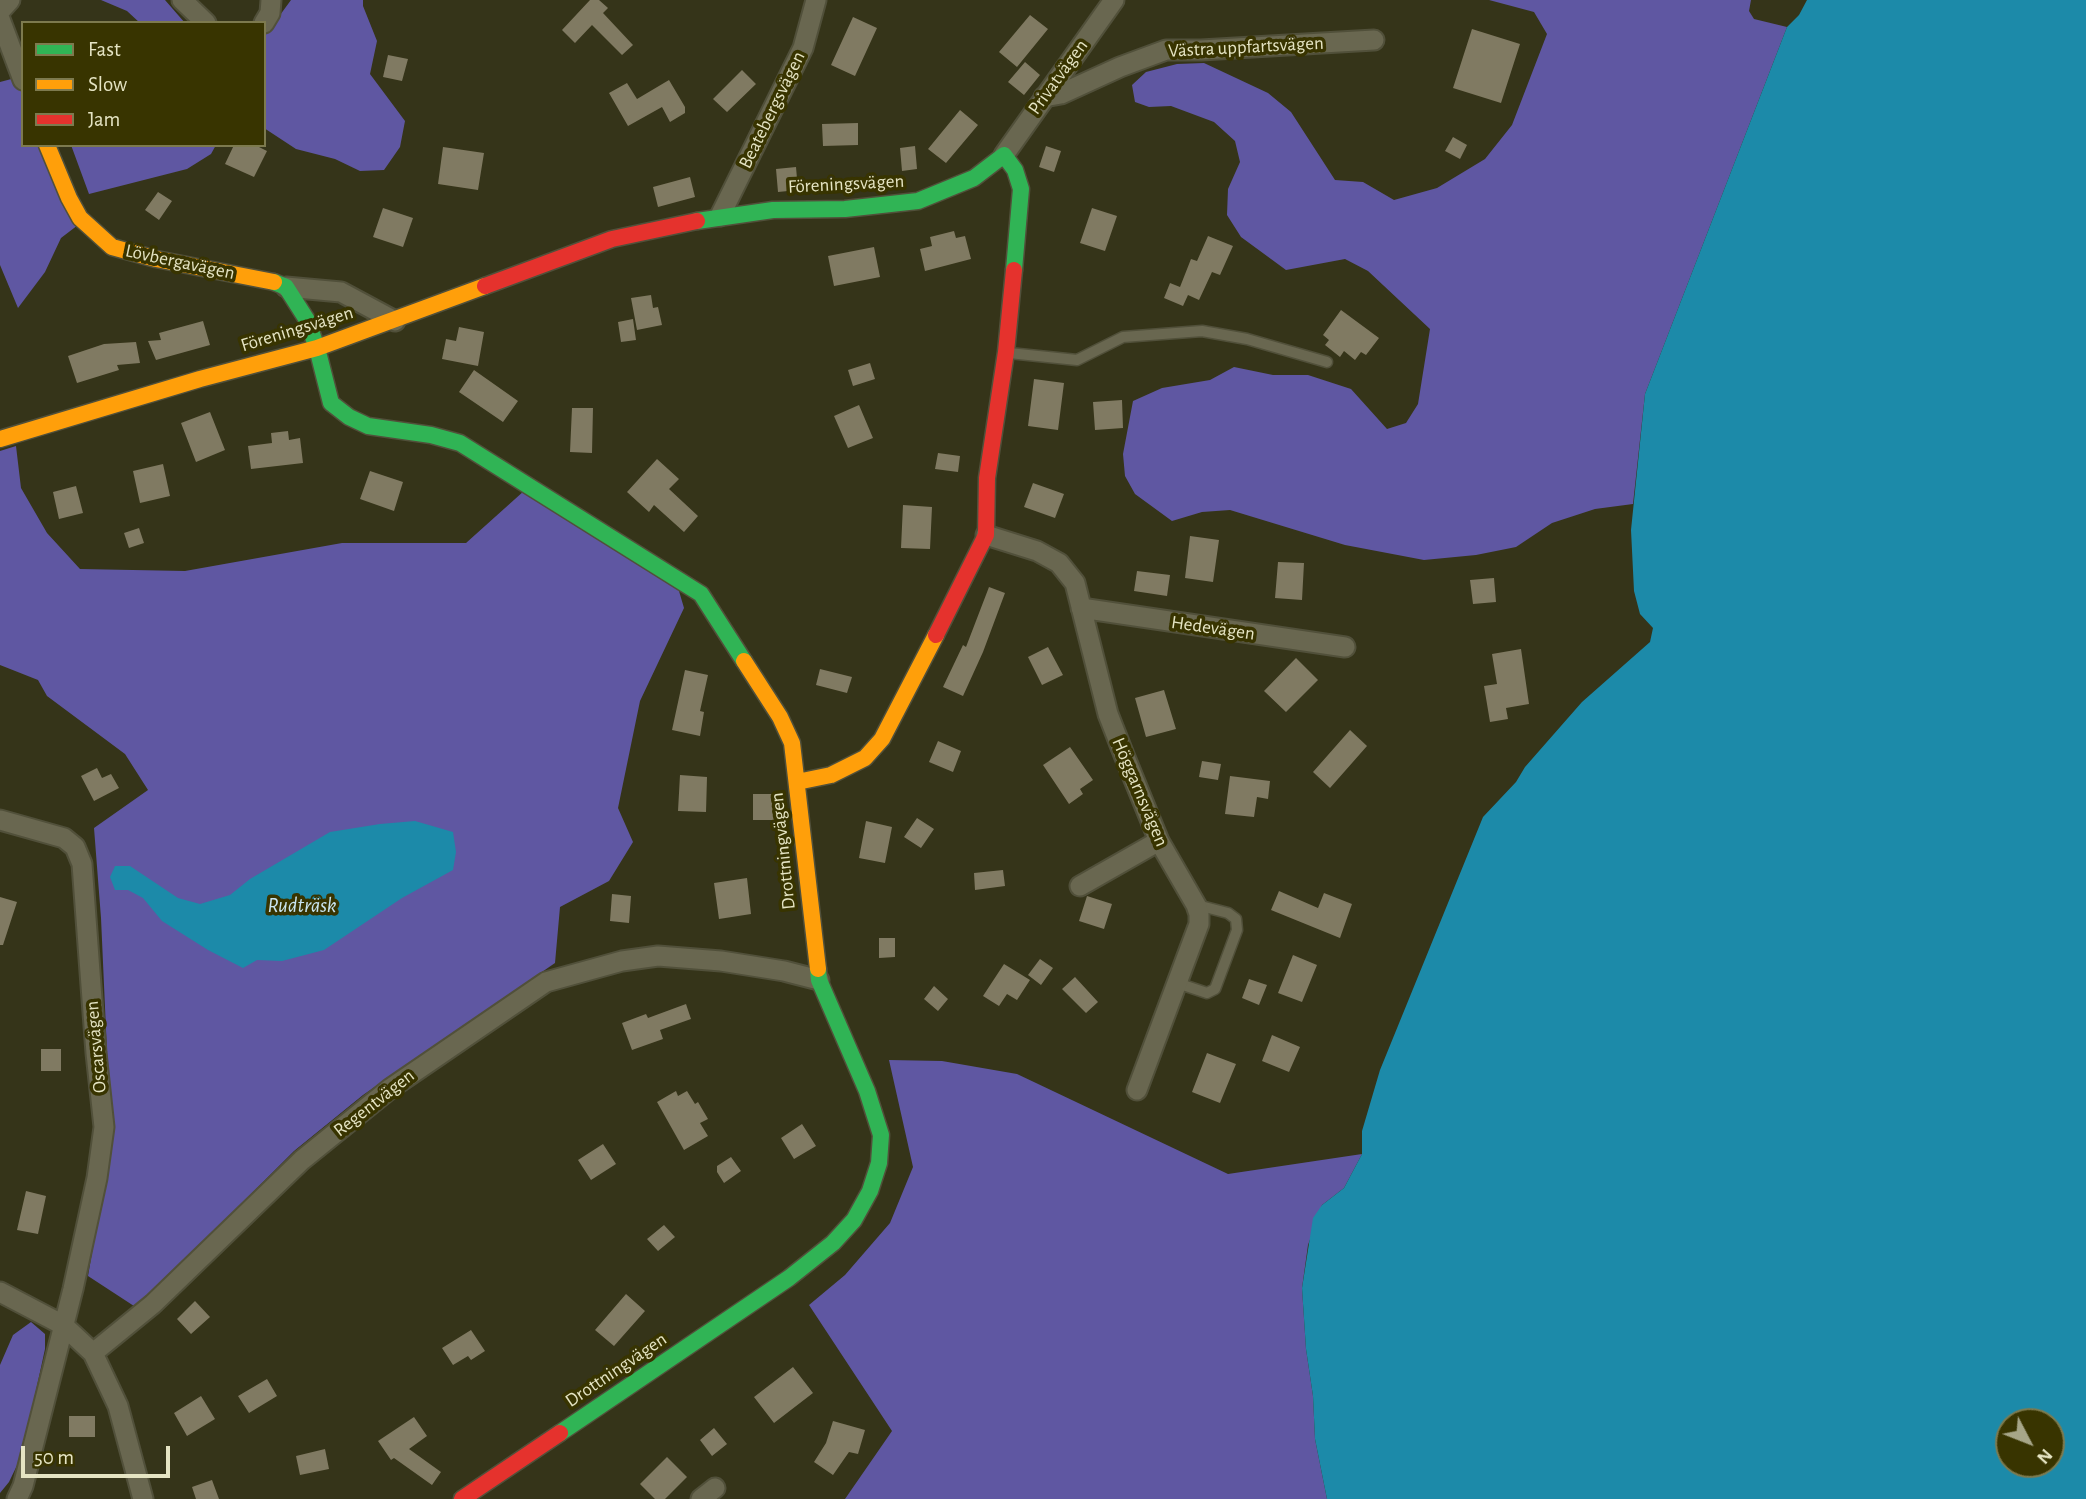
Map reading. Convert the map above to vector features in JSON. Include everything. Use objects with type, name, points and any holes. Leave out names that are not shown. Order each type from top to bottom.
[{"type":"street","points":[[0,11],[10,0]]},
{"type":"street","points":[[182,0],[204,21]]},
{"type":"street","points":[[265,21],[270,13],[271,0]]},
{"type":"street","name":"Beatebergsvägen","points":[[720,216],[803,48],[816,0]]},
{"type":"street","name":"Privatvägen","points":[[1004,155],[1114,0]]},
{"type":"street","points":[[0,19],[21,75]]},
{"type":"street","name":"Västra uppfartsvägen","points":[[1044,97],[1061,94],[1166,50],[1374,40]]},
{"type":"street","name":"Lövbergavägen","points":[[48,147],[80,218],[112,247],[156,259],[270,280],[286,287]]},
{"type":"street","points":[[797,782],[831,775],[865,758],[882,739],[972,568],[986,535],[988,478],[1006,352],[1021,190],[1015,170],[1004,155]]},
{"type":"street","name":"Föreningsvägen","points":[[0,439],[200,379],[317,348],[612,239],[720,216],[773,209],[845,209],[918,201],[974,178],[1004,155]]},
{"type":"street","points":[[286,287],[341,292],[395,321]]},
{"type":"street","name":"Drottningvägen","points":[[286,287],[307,320],[331,403],[349,417],[368,426],[430,435],[460,443],[701,594],[780,717],[792,743],[819,980],[857,1065],[881,1135],[879,1163],[870,1191],[854,1220],[833,1243],[789,1278],[469,1497]]},
{"type":"street","name":"Höggarnsvägen","points":[[986,535],[1037,551],[1059,564],[1075,583],[1108,713],[1159,841],[1196,905]]},
{"type":"street","name":"Hedevägen","points":[[1081,608],[1345,647]]},
{"type":"street","name":"Oscarsvägen","points":[[0,820],[64,838],[75,847],[82,864],[104,1127],[97,1178],[64,1325],[23,1486],[17,1499]]},
{"type":"street","points":[[1080,886],[1159,841]]},
{"type":"street","points":[[1137,1090],[1199,923],[1196,905]]},
{"type":"street","name":"Regentvägen","points":[[93,1353],[153,1304],[302,1160],[391,1087],[546,982],[622,961],[658,956],[720,961],[784,971],[819,980]]},
{"type":"street","points":[[0,1292],[64,1325],[93,1353],[118,1406],[143,1499]]},
{"type":"lane","points":[[1006,352],[1077,360],[1123,337],[1202,331],[1247,339],[1327,362]]},
{"type":"lane","points":[[1177,983],[1207,993],[1215,989],[1237,930],[1236,919],[1228,913],[1196,905]]},
{"type":"shaded area","points":[[101,0],[165,0],[183,21],[138,21],[127,11]]},
{"type":"shaded area","points":[[291,0],[363,0],[377,41],[370,74],[405,121],[400,147],[384,170],[360,171],[335,159],[296,149],[266,129],[266,34]]},
{"type":"shaded area","points":[[1489,0],[1751,0],[1749,11],[1754,19],[1787,27],[1645,394],[1633,504],[1595,509],[1552,523],[1516,547],[1476,555],[1424,560],[1345,545],[1230,510],[1202,512],[1172,521],[1135,494],[1125,476],[1123,454],[1133,401],[1162,388],[1210,380],[1234,367],[1273,375],[1308,375],[1351,389],[1387,429],[1406,423],[1418,404],[1430,329],[1368,271],[1345,259],[1286,270],[1241,237],[1227,215],[1228,189],[1240,162],[1235,141],[1214,122],[1171,106],[1149,107],[1135,102],[1132,85],[1146,72],[1177,64],[1204,63],[1268,93],[1291,112],[1335,180],[1363,182],[1394,200],[1437,188],[1485,159],[1512,125],[1547,34],[1534,12]]},
{"type":"shaded area","points":[[19,77],[21,147],[39,147],[78,225],[61,238],[45,272],[18,308],[0,265],[0,82]]},
{"type":"shaded area","points":[[72,147],[215,147],[211,154],[187,169],[89,194]]},
{"type":"shaded area","points":[[16,446],[21,488],[47,533],[80,569],[185,571],[342,543],[466,543],[534,482],[674,574],[684,608],[640,701],[618,808],[633,842],[609,881],[560,907],[555,963],[363,1095],[294,1151],[137,1308],[88,1276],[111,1141],[101,918],[94,828],[148,790],[125,754],[47,696],[38,680],[0,665],[0,451]]},
{"type":"shaded area","points":[[889,1060],[942,1061],[1017,1074],[1228,1174],[1362,1154],[1344,1188],[1322,1205],[1308,1245],[1302,1288],[1315,1439],[1327,1499],[845,1499],[892,1431],[809,1305],[845,1275],[890,1223],[913,1167]]},
{"type":"shaded area","points":[[31,1322],[45,1334],[45,1349],[22,1455],[9,1482],[0,1493],[0,1365],[13,1335]]},
{"type":"water","points":[[1807,0],[2086,0],[2086,1499],[1327,1499],[1315,1439],[1302,1288],[1313,1218],[1322,1205],[1344,1188],[1362,1154],[1362,1131],[1380,1070],[1483,817],[1516,782],[1525,767],[1582,702],[1650,642],[1653,628],[1640,614],[1634,591],[1631,530],[1645,394],[1787,27],[1799,15]]},
{"type":"water","name":"Rudträsk","points":[[415,821],[453,832],[456,852],[453,870],[402,898],[324,950],[282,961],[257,960],[243,968],[162,921],[143,898],[128,890],[115,890],[110,877],[115,866],[130,866],[178,898],[200,904],[230,895],[250,879],[330,832]]},
{"type":"building","points":[[590,0],[599,0],[608,8],[603,13],[633,45],[622,55],[592,25],[575,43],[562,30]]},
{"type":"building","points":[[1030,15],[1048,29],[1017,67],[999,52]]},
{"type":"building","points":[[853,17],[877,28],[855,76],[831,65]]},
{"type":"building","points":[[1472,29],[1520,44],[1501,103],[1453,88]]},
{"type":"building","points":[[388,55],[408,59],[402,81],[383,77]]},
{"type":"building","points":[[1025,62],[1040,75],[1024,95],[1008,82]]},
{"type":"building","points":[[742,70],[756,84],[727,112],[713,99]]},
{"type":"building","points":[[669,80],[685,107],[685,113],[670,122],[662,107],[628,126],[609,93],[627,83],[637,99]]},
{"type":"building","points":[[960,110],[978,125],[946,163],[928,149]]},
{"type":"building","points":[[858,123],[858,145],[823,146],[822,124]]},
{"type":"building","points":[[1453,137],[1467,145],[1460,159],[1445,151]]},
{"type":"building","points":[[915,146],[917,169],[902,171],[900,148]]},
{"type":"building","points":[[1046,146],[1061,151],[1054,172],[1039,167]]},
{"type":"building","points":[[233,147],[259,147],[267,151],[254,177],[225,164]]},
{"type":"building","points":[[443,147],[484,153],[478,190],[438,184]]},
{"type":"building","points":[[796,167],[798,190],[778,192],[776,169]]},
{"type":"building","points":[[690,177],[695,197],[658,207],[653,187]]},
{"type":"building","points":[[158,192],[172,201],[159,220],[145,210]]},
{"type":"building","points":[[383,208],[413,218],[403,247],[373,237]]},
{"type":"building","points":[[1092,208],[1117,216],[1105,251],[1080,243]]},
{"type":"building","points":[[954,231],[956,238],[965,236],[971,259],[925,271],[920,249],[932,246],[930,237]]},
{"type":"building","points":[[1208,236],[1233,246],[1220,275],[1212,272],[1199,300],[1188,295],[1183,306],[1164,298],[1170,283],[1180,287],[1191,259],[1197,261]]},
{"type":"building","points":[[874,247],[880,277],[834,286],[828,256]]},
{"type":"building","points":[[651,295],[653,308],[658,307],[662,325],[637,330],[631,298]]},
{"type":"building","points":[[1341,310],[1379,338],[1366,355],[1361,352],[1355,360],[1344,351],[1340,357],[1325,345],[1329,340],[1323,335]]},
{"type":"building","points":[[633,319],[636,340],[621,342],[618,322]]},
{"type":"building","points":[[203,321],[210,345],[156,360],[148,341],[161,340],[159,333]]},
{"type":"building","points":[[459,327],[484,332],[478,366],[442,359],[446,339],[456,341]]},
{"type":"building","points":[[136,342],[140,363],[117,365],[119,370],[77,383],[68,356],[104,344]]},
{"type":"building","points":[[870,363],[875,379],[853,386],[848,370]]},
{"type":"building","points":[[474,370],[518,401],[503,422],[459,392]]},
{"type":"building","points":[[1034,379],[1064,383],[1058,430],[1028,426]]},
{"type":"building","points":[[1122,400],[1123,428],[1095,430],[1093,402]]},
{"type":"building","points":[[859,405],[873,438],[848,448],[834,416]]},
{"type":"building","points":[[572,408],[593,408],[592,453],[570,452]]},
{"type":"building","points":[[210,412],[225,450],[196,462],[181,423]]},
{"type":"building","points":[[288,431],[289,440],[300,438],[303,463],[251,469],[248,446],[272,443],[271,433]]},
{"type":"building","points":[[938,453],[960,456],[958,472],[935,469]]},
{"type":"building","points":[[657,459],[679,479],[669,489],[698,516],[684,532],[654,505],[649,512],[627,492]]},
{"type":"building","points":[[163,464],[170,496],[140,503],[133,471]]},
{"type":"building","points":[[370,471],[403,482],[394,511],[360,499]]},
{"type":"building","points":[[1033,483],[1064,494],[1055,518],[1024,507]]},
{"type":"building","points":[[76,486],[83,513],[59,519],[53,492]]},
{"type":"building","points":[[903,505],[932,507],[930,549],[901,548]]},
{"type":"building","points":[[139,528],[144,543],[129,548],[124,533]]},
{"type":"building","points":[[1190,536],[1219,540],[1213,582],[1185,578]]},
{"type":"building","points":[[1278,562],[1304,563],[1302,600],[1275,598]]},
{"type":"building","points":[[1137,571],[1170,575],[1167,596],[1134,591]]},
{"type":"building","points":[[1494,578],[1496,602],[1473,604],[1470,580]]},
{"type":"building","points":[[989,587],[1005,593],[963,696],[943,687],[963,645],[966,647]]},
{"type":"building","points":[[1048,647],[1063,675],[1042,685],[1028,657]]},
{"type":"building","points":[[1521,649],[1529,704],[1506,708],[1508,719],[1490,722],[1484,686],[1497,684],[1492,654]]},
{"type":"building","points":[[1296,658],[1318,680],[1286,712],[1264,691]]},
{"type":"building","points":[[820,669],[852,677],[847,693],[816,685]]},
{"type":"building","points":[[685,670],[708,675],[700,711],[704,712],[700,736],[672,730]]},
{"type":"building","points":[[1164,690],[1176,729],[1146,737],[1135,698]]},
{"type":"building","points":[[1350,730],[1367,746],[1330,788],[1313,772]]},
{"type":"building","points":[[938,741],[961,751],[953,772],[929,762]]},
{"type":"building","points":[[1070,747],[1093,780],[1080,789],[1083,794],[1069,804],[1043,765]]},
{"type":"building","points":[[1202,761],[1221,764],[1218,780],[1199,777]]},
{"type":"building","points":[[97,768],[102,778],[111,774],[119,788],[94,801],[81,776]]},
{"type":"building","points":[[680,775],[707,777],[706,812],[678,811]]},
{"type":"building","points":[[1230,776],[1270,781],[1268,799],[1257,797],[1254,817],[1225,814]]},
{"type":"building","points":[[753,794],[776,794],[775,820],[753,820]]},
{"type":"building","points":[[917,818],[934,829],[921,848],[904,837]]},
{"type":"building","points":[[866,821],[892,827],[885,863],[859,858]]},
{"type":"building","points":[[1003,870],[1005,886],[975,890],[974,873]]},
{"type":"building","points":[[747,878],[751,914],[719,919],[714,883]]},
{"type":"building","points":[[1279,891],[1318,908],[1324,893],[1352,904],[1340,938],[1271,910]]},
{"type":"building","points":[[612,894],[631,896],[629,923],[610,921]]},
{"type":"building","points":[[1087,896],[1112,904],[1104,929],[1079,921]]},
{"type":"building","points":[[0,897],[17,902],[3,945],[0,945]]},
{"type":"building","points":[[879,938],[895,938],[895,957],[879,958]]},
{"type":"building","points":[[1293,955],[1317,965],[1302,1002],[1278,993]]},
{"type":"building","points":[[1040,959],[1053,968],[1041,985],[1028,975]]},
{"type":"building","points":[[1004,964],[1030,980],[1017,1000],[1007,994],[999,1006],[983,996]]},
{"type":"building","points":[[1075,977],[1098,1002],[1086,1013],[1062,989]]},
{"type":"building","points":[[1249,979],[1267,985],[1259,1005],[1242,998]]},
{"type":"building","points":[[934,986],[948,999],[938,1011],[924,999]]},
{"type":"building","points":[[686,1004],[691,1019],[660,1030],[663,1039],[632,1050],[622,1023],[646,1014],[648,1018]]},
{"type":"building","points":[[1272,1035],[1300,1047],[1289,1072],[1262,1061]]},
{"type":"building","points":[[41,1049],[61,1049],[61,1071],[41,1071]]},
{"type":"building","points":[[1207,1053],[1236,1064],[1220,1103],[1192,1092]]},
{"type":"building","points":[[676,1091],[678,1096],[687,1091],[695,1104],[698,1102],[708,1119],[700,1123],[708,1136],[684,1150],[657,1102]]},
{"type":"building","points":[[802,1124],[816,1146],[794,1159],[781,1138]]},
{"type":"building","points":[[603,1144],[616,1164],[591,1180],[578,1160]]},
{"type":"building","points":[[731,1157],[741,1171],[724,1183],[717,1172],[717,1166]]},
{"type":"building","points":[[26,1191],[46,1196],[38,1234],[17,1230]]},
{"type":"building","points":[[664,1225],[675,1237],[658,1251],[647,1239]]},
{"type":"building","points":[[626,1294],[645,1311],[614,1346],[595,1330]]},
{"type":"building","points":[[195,1301],[210,1317],[191,1334],[177,1319]]},
{"type":"building","points":[[471,1330],[485,1351],[471,1360],[468,1356],[453,1365],[442,1348]]},
{"type":"building","points":[[793,1367],[813,1393],[774,1423],[754,1397]]},
{"type":"building","points":[[267,1379],[277,1396],[249,1413],[238,1396]]},
{"type":"building","points":[[201,1396],[215,1419],[187,1436],[174,1413]]},
{"type":"building","points":[[69,1416],[95,1416],[95,1437],[69,1437]]},
{"type":"building","points":[[414,1417],[427,1436],[409,1449],[441,1472],[432,1485],[394,1458],[391,1460],[378,1441]]},
{"type":"building","points":[[833,1421],[865,1430],[858,1454],[849,1452],[833,1475],[814,1462],[826,1443]]},
{"type":"building","points":[[714,1428],[727,1444],[712,1456],[700,1440]]},
{"type":"building","points":[[325,1449],[329,1469],[300,1475],[296,1456]]},
{"type":"building","points":[[667,1457],[687,1477],[665,1499],[655,1499],[640,1484]]},
{"type":"building","points":[[212,1480],[219,1499],[196,1499],[192,1487]]},
{"type":"traffic: fast","points":[[697,221],[773,210],[845,209],[918,201],[974,178],[1004,155],[1015,170],[1021,189],[1014,270]]},
{"type":"traffic: fast","points":[[274,282],[286,287],[307,320],[331,403],[349,417],[368,426],[431,435],[460,443],[701,594],[744,661]]},
{"type":"traffic: fast","points":[[560,1433],[789,1278],[833,1243],[854,1220],[870,1191],[879,1163],[881,1135],[867,1091],[819,980],[818,969]]},
{"type":"traffic: slow","points":[[48,147],[80,218],[112,247],[156,259],[274,282]]},
{"type":"traffic: slow","points":[[0,439],[200,379],[317,348],[485,286]]},
{"type":"traffic: slow","points":[[797,782],[831,775],[865,758],[882,739],[936,635]]},
{"type":"traffic: slow","points":[[744,661],[780,717],[792,743],[818,969]]},
{"type":"traffic: jam","points":[[485,286],[612,239],[697,221]]},
{"type":"traffic: jam","points":[[936,635],[986,535],[987,478],[1006,352],[1014,270]]},
{"type":"traffic: jam","points":[[462,1499],[560,1433]]}]
